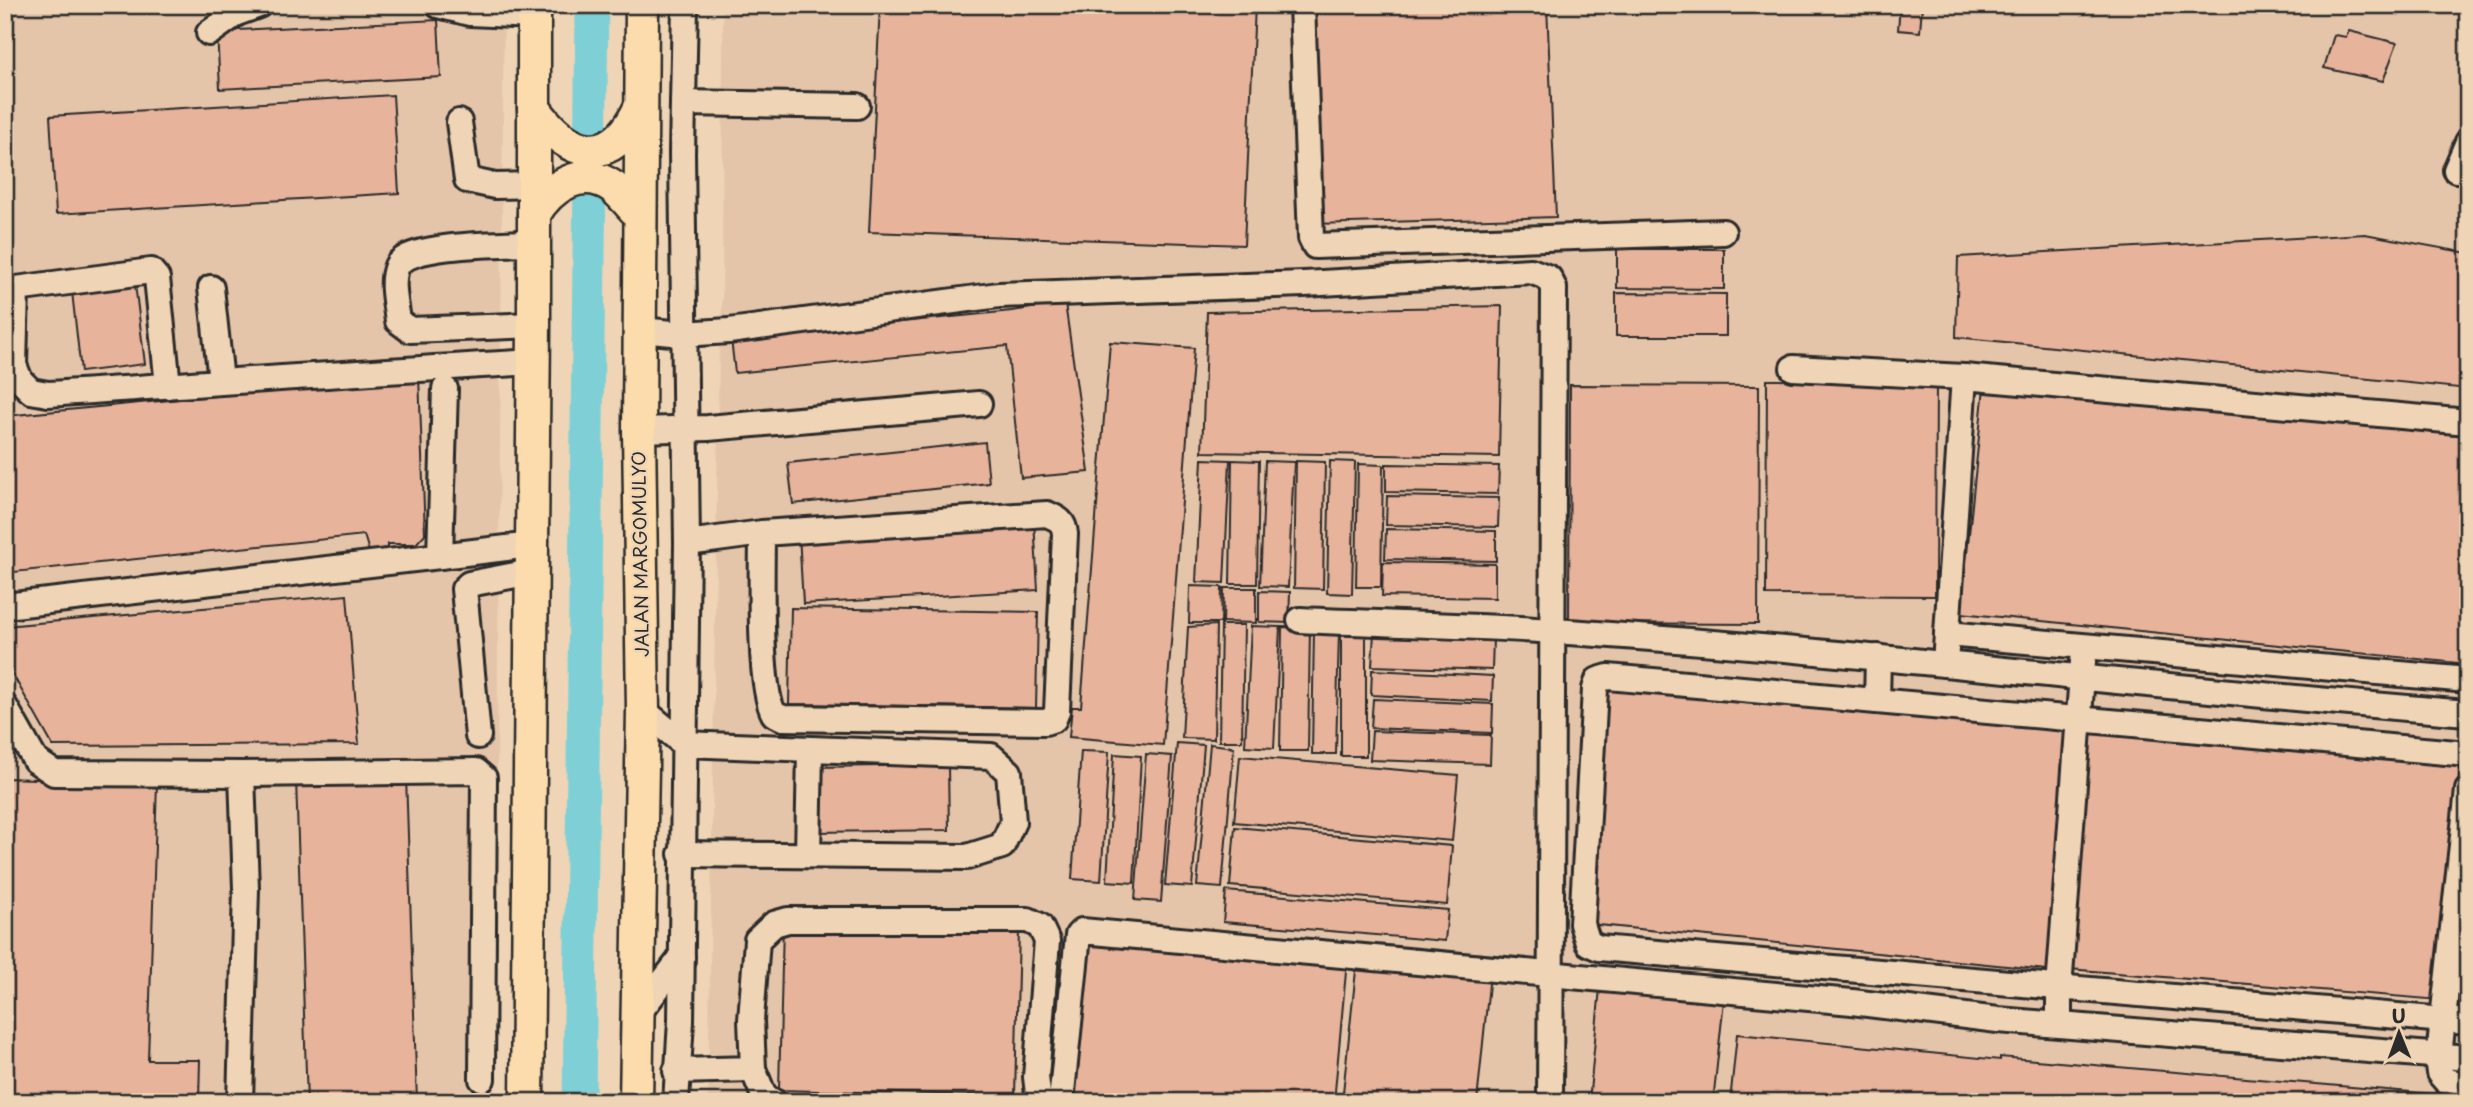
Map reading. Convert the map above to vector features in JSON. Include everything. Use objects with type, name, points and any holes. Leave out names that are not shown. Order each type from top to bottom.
[{"type":"main road","name":"JALAN MARGOMULYO","points":[[636,1102],[643,710],[636,117],[642,5]]},
{"type":"main road","points":[[527,1102],[534,325],[540,116],[534,11]]},
{"type":"main road","points":[[540,116],[569,146],[600,149],[614,145],[636,117]]},
{"type":"main road","points":[[537,209],[566,181],[587,179],[611,186],[636,210]]},
{"type":"lane","points":[[209,33],[237,13],[259,5]]},
{"type":"lane","points":[[438,5],[470,13],[534,11]]},
{"type":"lane","points":[[676,1102],[682,957],[681,854],[687,543],[687,429],[683,334],[685,5]]},
{"type":"lane","points":[[1302,5],[1311,238],[1315,246],[1723,232]]},
{"type":"lane","points":[[683,103],[857,106]]},
{"type":"lane","points":[[459,122],[467,180],[495,186],[537,209]]},
{"type":"lane","points":[[2456,170],[2468,142]]},
{"type":"lane","points":[[534,325],[410,330],[398,321],[394,279],[397,265],[412,253],[460,247],[537,209]]},
{"type":"lane","points":[[169,386],[157,278],[152,271],[16,289],[13,365],[20,380],[30,391],[48,394],[169,386],[221,380],[534,362]]},
{"type":"lane","points":[[640,330],[683,334],[729,331],[999,295],[1304,284],[1531,271],[1549,278],[1554,288],[1550,1102]]},
{"type":"lane","points":[[211,288],[221,380]]},
{"type":"lane","points":[[1793,368],[1964,377],[2468,422]]},
{"type":"lane","points":[[1945,664],[1964,377]]},
{"type":"lane","points":[[440,556],[445,388]]},
{"type":"lane","points":[[639,430],[687,429],[979,404]]},
{"type":"lane","points":[[687,543],[762,533],[1047,514],[1058,519],[1064,525],[1065,534],[1057,711],[1054,719],[1045,722],[1004,722],[783,718],[774,714],[768,695],[762,602],[762,533]]},
{"type":"lane","points":[[5,606],[440,556],[531,559]]},
{"type":"lane","points":[[478,736],[464,589],[469,584],[531,559]]},
{"type":"lane","points":[[1300,620],[1552,631],[1878,657],[2244,695],[2468,713]]},
{"type":"lane","points":[[1947,634],[2468,680]]},
{"type":"lane","points":[[2059,1024],[2059,989],[2080,678],[2086,646]]},
{"type":"lane","points":[[1877,701],[1878,657]]},
{"type":"lane","points":[[2244,695],[2248,660]]},
{"type":"lane","points":[[2456,1021],[1599,948],[1588,943],[1582,924],[1595,689],[1598,680],[1608,677],[2468,754]]},
{"type":"lane","points":[[2286,737],[2289,699]]},
{"type":"lane","points":[[5,707],[35,760],[54,773],[476,771],[484,778],[482,1079]]},
{"type":"lane","points":[[643,710],[684,744],[991,756],[1009,772],[1013,822],[1002,846],[967,857],[681,854]]},
{"type":"lane","points":[[808,855],[810,750]]},
{"type":"lane","points":[[1550,768],[1589,769]]},
{"type":"lane","points":[[240,1102],[246,889],[242,774]]},
{"type":"lane","points":[[2468,790],[2456,1021],[2439,1055],[2442,1078],[2454,1084],[2468,1085]]},
{"type":"lane","points":[[774,1102],[764,1096],[753,1069],[751,1020],[757,940],[774,924],[788,920],[1028,920],[1040,926],[1047,941],[1036,1077],[1039,1102]]},
{"type":"lane","points":[[1061,1102],[1078,935],[1082,931],[1852,1002],[1998,1020],[2468,1058]]},
{"type":"lane","points":[[637,1015],[682,957]]},
{"type":"lane","points":[[1852,1002],[1854,971]]},
{"type":"lane","points":[[2229,1038],[2232,1003]]},
{"type":"lane","points":[[676,1071],[753,1069]]},
{"type":"shaded area","points":[[5,5],[504,5],[494,1102],[5,1102]]},
{"type":"shaded area","points":[[723,5],[2468,5],[2468,1102],[708,1102],[719,346],[722,308]]},
{"type":"building","points":[[880,5],[1255,5],[1244,245],[869,232]]},
{"type":"building","points":[[1307,5],[1547,5],[1556,217],[1315,224]]},
{"type":"building","points":[[1900,5],[1922,5],[1920,32],[1898,30]]},
{"type":"building","points":[[438,20],[441,77],[220,89],[217,31]]},
{"type":"building","points":[[2349,31],[2397,43],[2383,81],[2324,68],[2334,35],[2346,37]]},
{"type":"building","points":[[393,95],[399,193],[56,214],[50,116]]},
{"type":"building","points":[[2365,234],[2468,253],[2468,389],[1956,337],[1958,257]]},
{"type":"building","points":[[1617,249],[1724,249],[1724,289],[1617,288]]},
{"type":"building","points":[[134,276],[145,364],[81,372],[71,283]]},
{"type":"building","points":[[1616,293],[1726,294],[1726,336],[1616,336]]},
{"type":"building","points":[[1065,303],[1089,472],[1021,478],[1007,346],[735,373],[731,339],[1012,311]]},
{"type":"building","points":[[1502,306],[1499,457],[1202,452],[1207,312]]},
{"type":"building","points":[[1110,342],[1194,348],[1163,745],[1069,737],[1072,707],[1081,707]]},
{"type":"building","points":[[419,376],[425,534],[416,544],[388,544],[388,558],[371,558],[364,535],[5,573],[5,416]]},
{"type":"building","points":[[1767,380],[1936,381],[1935,596],[1766,595]]},
{"type":"building","points":[[1570,385],[1759,386],[1758,624],[1569,623]]},
{"type":"building","points":[[1984,387],[2468,436],[2468,664],[1961,613]]},
{"type":"building","points":[[985,442],[989,483],[793,504],[788,463]]},
{"type":"building","points":[[1202,459],[1230,460],[1224,583],[1196,582]]},
{"type":"building","points":[[1232,460],[1259,461],[1257,584],[1230,584]]},
{"type":"building","points":[[1265,461],[1294,462],[1288,587],[1260,586]]},
{"type":"building","points":[[1296,461],[1325,462],[1323,589],[1294,588]]},
{"type":"building","points":[[1330,461],[1355,462],[1352,594],[1327,593]]},
{"type":"building","points":[[1358,464],[1383,465],[1381,587],[1356,587]]},
{"type":"building","points":[[1386,464],[1499,466],[1498,494],[1386,492]]},
{"type":"building","points":[[1387,496],[1499,498],[1498,527],[1386,525]]},
{"type":"building","points":[[1034,520],[1038,590],[803,604],[799,534]]},
{"type":"building","points":[[1386,529],[1496,531],[1496,561],[1385,559]]},
{"type":"building","points":[[1383,562],[1495,564],[1495,598],[1382,596]]},
{"type":"building","points":[[1190,586],[1222,587],[1221,623],[1189,623]]},
{"type":"building","points":[[1224,588],[1256,588],[1256,623],[1223,622]]},
{"type":"building","points":[[1259,591],[1290,592],[1289,623],[1259,622]]},
{"type":"building","points":[[347,595],[359,744],[53,746],[5,661],[5,626]]},
{"type":"building","points":[[791,608],[1038,612],[1036,708],[789,704]]},
{"type":"building","points":[[1216,625],[1214,739],[1182,738],[1188,627]]},
{"type":"building","points":[[1221,625],[1244,625],[1242,741],[1219,741]]},
{"type":"building","points":[[1251,626],[1280,627],[1274,748],[1245,746]]},
{"type":"building","points":[[1282,627],[1310,628],[1308,751],[1280,751]]},
{"type":"building","points":[[1314,629],[1339,630],[1336,754],[1312,754]]},
{"type":"building","points":[[1341,631],[1366,631],[1366,756],[1341,756]]},
{"type":"building","points":[[1374,633],[1493,638],[1492,670],[1372,666]]},
{"type":"building","points":[[1372,670],[1493,676],[1492,701],[1371,695]]},
{"type":"building","points":[[1608,681],[2073,724],[2057,971],[1589,924]]},
{"type":"building","points":[[1373,699],[1493,704],[1492,733],[1371,728]]},
{"type":"building","points":[[2089,726],[2461,758],[2440,1000],[2069,969]]},
{"type":"building","points":[[1372,731],[1491,735],[1490,764],[1370,760]]},
{"type":"building","points":[[1177,743],[1204,745],[1192,887],[1165,885]]},
{"type":"building","points":[[1210,744],[1234,747],[1222,888],[1197,886]]},
{"type":"building","points":[[1081,751],[1109,752],[1101,881],[1072,879]]},
{"type":"building","points":[[1114,754],[1141,756],[1134,883],[1107,881]]},
{"type":"building","points":[[1146,754],[1172,756],[1161,902],[1135,900]]},
{"type":"building","points":[[1240,756],[1458,775],[1452,841],[1234,822]]},
{"type":"building","points":[[948,765],[949,830],[816,832],[815,767]]},
{"type":"building","points":[[406,776],[417,1102],[307,1102],[296,780]]},
{"type":"building","points":[[5,778],[157,783],[148,1060],[200,1060],[199,1102],[5,1102]]},
{"type":"building","points":[[1235,827],[1452,846],[1447,905],[1230,886]]},
{"type":"building","points":[[2468,868],[2468,995],[2455,994]]},
{"type":"building","points":[[1226,891],[1448,910],[1445,941],[1223,922]]},
{"type":"building","points":[[783,924],[1019,930],[1015,1096],[779,1090]]},
{"type":"building","points":[[1080,935],[1347,961],[1334,1102],[1063,1102]]},
{"type":"building","points":[[1357,961],[1490,974],[1477,1102],[1342,1102]]},
{"type":"building","points":[[1600,988],[1724,1000],[1713,1102],[1589,1102]]},
{"type":"building","points":[[1737,1034],[2000,1060],[2000,1057],[2468,1097],[2468,1102],[1730,1102]]},
{"type":"waterway","points":[[579,1102],[592,5]]}]
